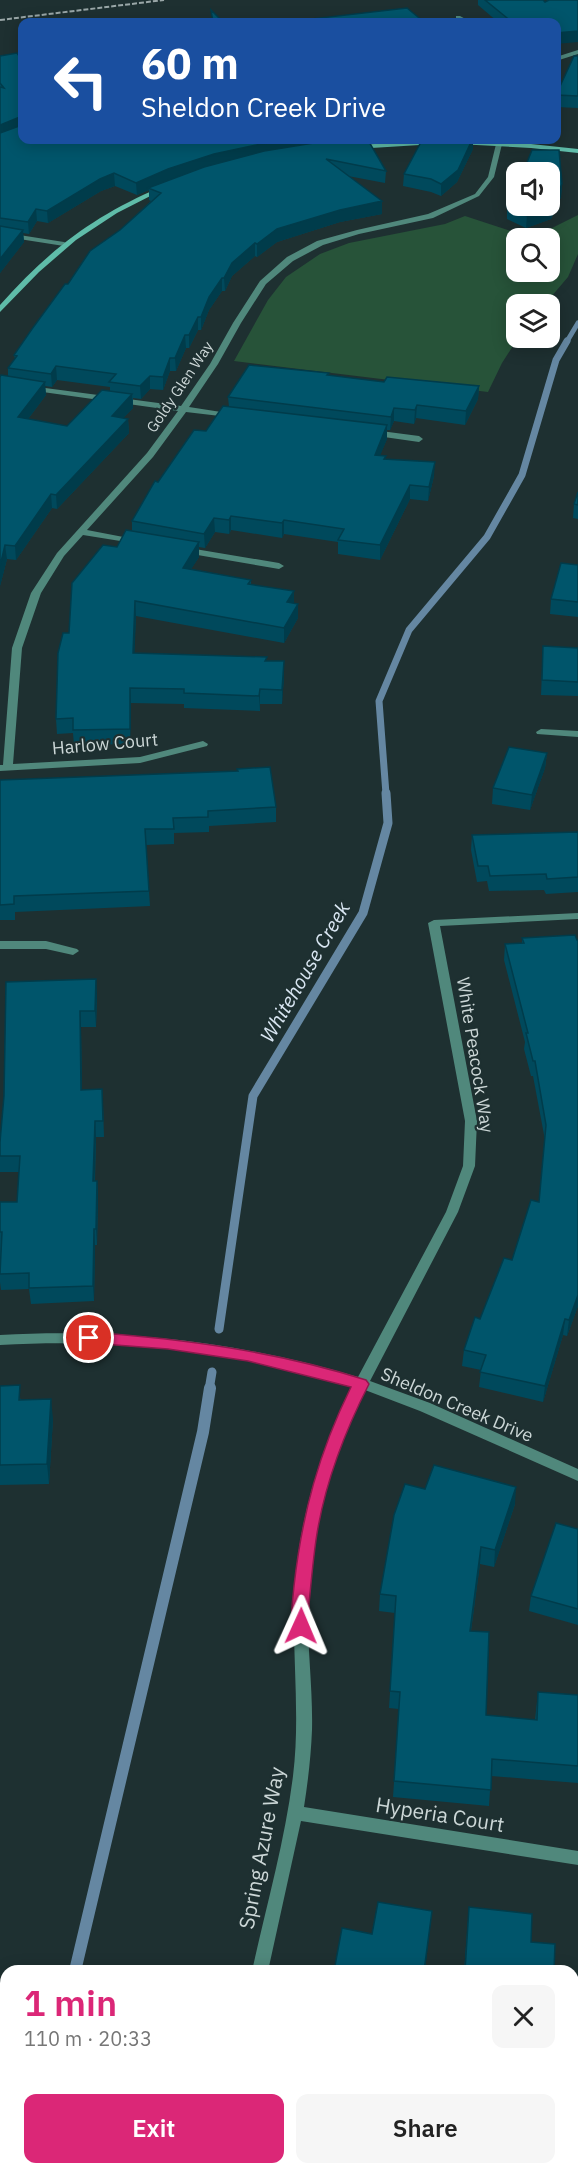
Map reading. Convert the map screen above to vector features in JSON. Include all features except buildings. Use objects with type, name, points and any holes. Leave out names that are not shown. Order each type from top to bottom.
[{"type":"street","points":[[561,57],[578,52]]},
{"type":"street","points":[[346,147],[414,144]]},
{"type":"street","name":"Goldy Glen Way","points":[[4,767],[17,648],[36,593],[60,555],[150,455],[214,364],[263,283],[276,270],[301,252],[320,243],[357,232],[430,216],[477,195],[491,177],[499,144]]},
{"type":"street","points":[[517,144],[578,151]]},
{"type":"street","points":[[0,310],[20,286],[64,244],[108,213],[173,184]]},
{"type":"street","points":[[0,234],[64,244]]},
{"type":"street","points":[[0,384],[242,417]]},
{"type":"street","points":[[360,432],[419,439]]},
{"type":"street","points":[[81,532],[151,544]]},
{"type":"street","points":[[175,548],[279,566]]},
{"type":"street","points":[[542,732],[578,734]]},
{"type":"street","name":"Harlow Court","points":[[4,767],[140,760],[203,744]]},
{"type":"street","name":"White Peacock Way","points":[[361,1384],[452,1212],[469,1166],[471,1121],[434,923],[578,916]]},
{"type":"street","points":[[0,945],[46,945],[73,951]]},
{"type":"street","name":"Sheldon Creek Drive","points":[[0,1340],[89,1338],[168,1344],[248,1355],[361,1384],[401,1398],[578,1475]]},
{"type":"street","name":"Spring Azure Way","points":[[261,1965],[295,1813],[301,1775],[304,1729],[301,1606],[308,1539],[322,1476],[344,1417],[361,1384]]},
{"type":"street","name":"Hyperia Court","points":[[295,1813],[578,1858]]},
{"type":"green space","points":[[578,215],[578,254],[568,277],[554,294],[506,294],[506,348],[512,348],[488,392],[234,361],[268,300],[286,277],[320,254],[349,243],[445,224],[465,216],[506,229],[506,282],[560,282],[560,228],[552,228]]},
{"type":"waterway","name":"Whitehouse Creek","points":[[566,343],[578,323]]},
{"type":"waterway","name":"Whitehouse Creek","points":[[386,794],[379,701],[409,630],[487,537],[522,475],[556,360],[567,341]]},
{"type":"waterway","name":"Whitehouse Creek","points":[[219,1329],[253,1096],[363,913],[388,823],[386,793]]},
{"type":"waterway","points":[[209,1390],[212,1372]]},
{"type":"waterway","points":[[76,1965],[203,1432],[210,1388]]},
{"type":"railway","points":[[0,20],[164,0]]},
{"type":"route","points":[[89,1338],[168,1344],[248,1355],[361,1384],[344,1417],[322,1476],[308,1539],[301,1626]]}]
